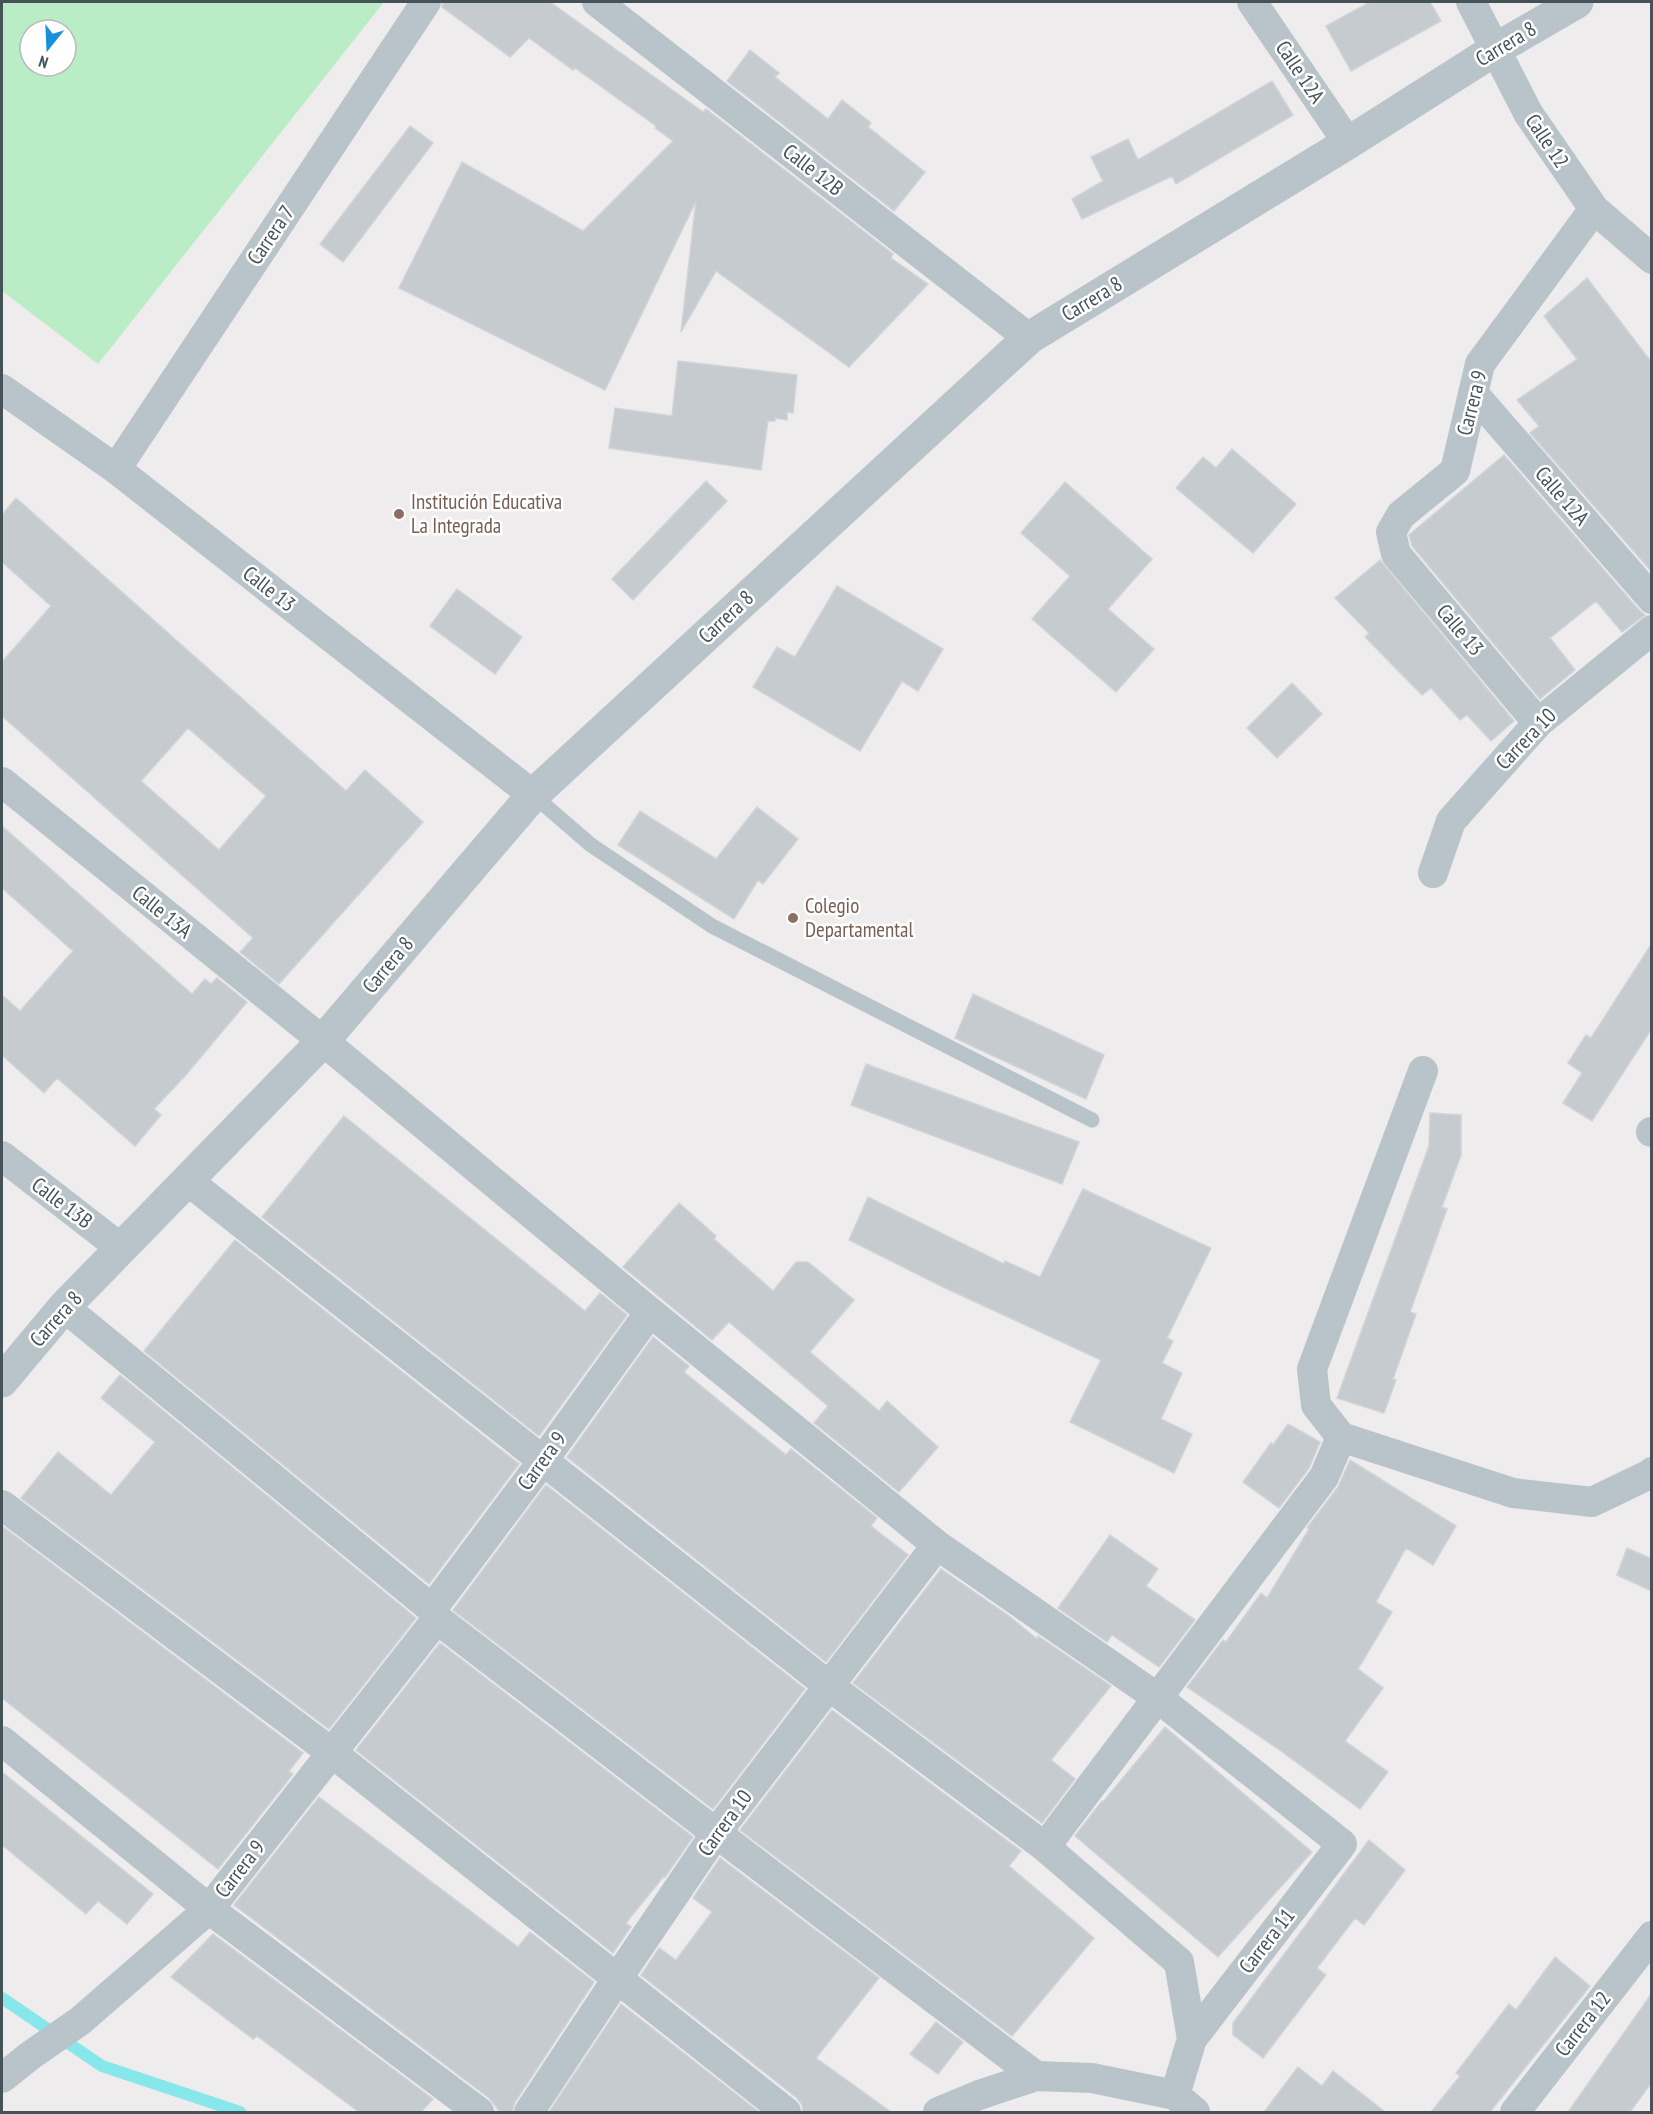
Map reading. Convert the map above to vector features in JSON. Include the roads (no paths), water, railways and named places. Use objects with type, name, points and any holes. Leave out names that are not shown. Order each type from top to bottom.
[{"type":"street","name":"Carrera 7","points":[[116,469],[426,2]]},
{"type":"street","name":"Calle 12B","points":[[597,2],[1029,338]]},
{"type":"street","name":"Calle 12A","points":[[1252,2],[1348,142]]},
{"type":"street","name":"Calle 12","points":[[1471,2],[1528,113],[1594,209],[1652,259]]},
{"type":"street","name":"Carrera 8","points":[[2,1381],[64,1307],[323,1041],[533,795],[1029,338],[1496,49],[1577,2]]},
{"type":"street","name":"Carrera 9","points":[[1391,532],[1401,515],[1455,471],[1480,364],[1594,209]]},
{"type":"street","name":"Calle 13","points":[[2,389],[116,469],[533,795]]},
{"type":"street","name":"Calle 12A","points":[[1473,393],[1652,599]]},
{"type":"street","name":"Calle 13","points":[[1391,532],[1396,554],[1538,723]]},
{"type":"street","name":"Carrera 10","points":[[1432,873],[1451,821],[1538,723],[1652,630]]},
{"type":"street","name":"Calle 13A","points":[[2,782],[323,1041],[650,1312],[937,1545],[1158,1698],[1342,1844]]},
{"type":"street","points":[[1423,1071],[1312,1369],[1316,1405],[1341,1437],[1513,1493],[1592,1502],[1651,1473]]},
{"type":"street","name":"Calle 13B","points":[[2,1156],[122,1249]]},
{"type":"street","points":[[188,1181],[542,1462],[830,1686],[1045,1847],[1179,1962],[1192,2039],[1185,2104],[1092,2079],[1036,2076],[979,2095],[938,2112]]},
{"type":"street","points":[[64,1307],[435,1614],[716,1833],[1036,2076]]},
{"type":"street","name":"Carrera 9","points":[[2,2078],[80,2021],[209,1909],[435,1614],[650,1312]]},
{"type":"street","points":[[1045,1847],[1324,1477],[1341,1437]]},
{"type":"street","points":[[2,1505],[331,1752],[786,2112]]},
{"type":"street","name":"Carrera 10","points":[[529,2112],[716,1833],[937,1545]]},
{"type":"street","points":[[2,1741],[209,1909],[479,2112]]},
{"type":"street","name":"Carrera 11","points":[[1192,2039],[1342,1844]]},
{"type":"street","name":"Carrera 12","points":[[1515,2112],[1652,1936]]},
{"type":"lane","points":[[533,795],[591,845],[712,926],[1092,1120]]},
{"type":"waterway","points":[[2,1998],[102,2066],[240,2112]]},
{"type":"place","name":"Institución Educativa La Integrada","points":[[399,514]]},
{"type":"place","name":"Colegio Departamental","points":[[793,918]]}]
